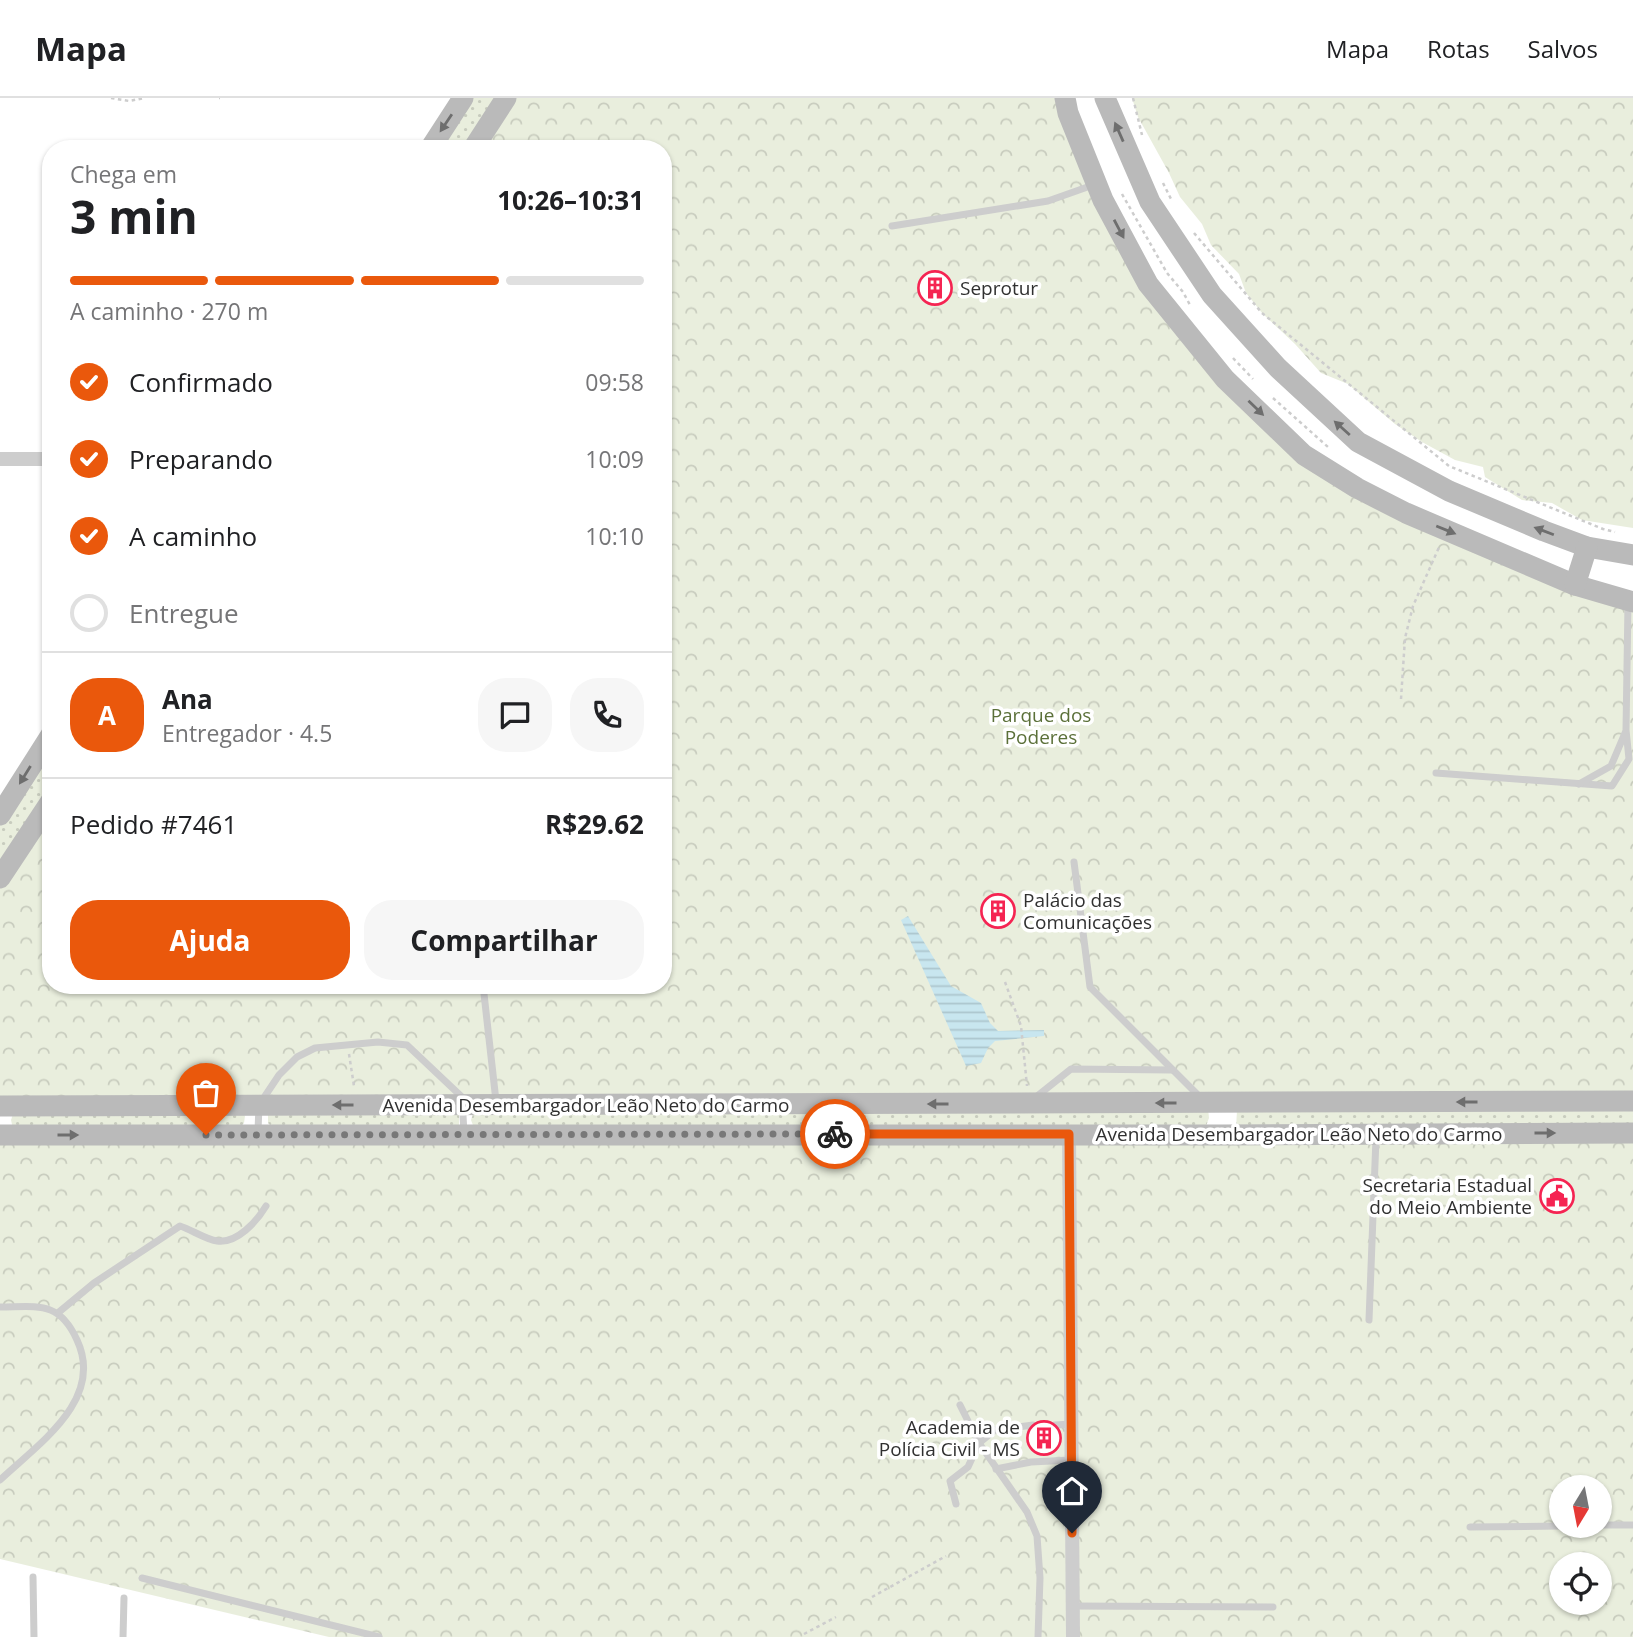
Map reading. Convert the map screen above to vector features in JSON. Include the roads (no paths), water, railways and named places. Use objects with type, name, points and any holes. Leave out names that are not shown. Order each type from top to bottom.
[{"type":"main road","points":[[435,140],[463,98]]},
{"type":"main road","points":[[479,140],[506,98]]},
{"type":"main road","points":[[1065,98],[1068,113],[1097,184],[1148,284],[1225,379],[1304,455],[1357,488],[1406,513],[1575,585],[1630,602]]},
{"type":"main road","points":[[1105,98],[1150,202],[1212,295],[1278,368],[1358,442],[1449,491],[1545,531],[1587,547],[1633,555]]},
{"type":"main road","points":[[1575,585],[1587,547]]},
{"type":"main road","points":[[0,815],[42,749]]},
{"type":"main road","points":[[0,878],[42,815]]},
{"type":"main road","name":"Avenida Desembargador Leão Neto do Carmo","points":[[1,1106],[1633,1101]]},
{"type":"main road","points":[[1213,1103],[1223,1135]]},
{"type":"main road","points":[[1,1106],[1,1135]]},
{"type":"main road","name":"Avenida Desembargador Leão Neto do Carmo","points":[[1,1135],[1633,1133]]},
{"type":"street","points":[[0,459],[42,459]]},
{"type":"street","points":[[1069,1134],[1073,1637]]},
{"type":"lane","points":[[892,226],[1048,201],[1097,184]]},
{"type":"lane","points":[[1436,773],[1612,786],[1629,759],[1626,730],[1630,602]]},
{"type":"lane","points":[[1579,784],[1611,766],[1626,730]]},
{"type":"lane","points":[[1074,862],[1090,987],[1172,1070],[1213,1103]]},
{"type":"lane","points":[[484,994],[497,1105]]},
{"type":"lane","points":[[257,1135],[259,1105],[279,1075],[297,1057],[315,1048],[378,1042],[407,1045],[462,1097],[464,1135]]},
{"type":"lane","points":[[1029,1104],[1071,1069],[1172,1070]]},
{"type":"lane","points":[[1370,1320],[1376,1133]]},
{"type":"lane","points":[[59,1312],[94,1283],[180,1226],[217,1241],[227,1240],[241,1233],[258,1218],[266,1206]]},
{"type":"lane","points":[[0,1307],[41,1307],[59,1312],[81,1349],[84,1371],[79,1396],[63,1421],[0,1480]]},
{"type":"lane","points":[[960,1405],[979,1443],[1027,1513],[1037,1536],[1040,1578],[1038,1637]]},
{"type":"lane","points":[[1055,1425],[1072,1424]]},
{"type":"lane","points":[[956,1504],[950,1481],[968,1466],[979,1443],[995,1430],[1033,1425]]},
{"type":"lane","points":[[996,1469],[1031,1462],[1071,1460]]},
{"type":"lane","points":[[1470,1527],[1549,1525]]},
{"type":"lane","points":[[1612,1525],[1633,1525]]},
{"type":"lane","points":[[33,1577],[34,1637]]},
{"type":"lane","points":[[142,1578],[379,1637]]},
{"type":"lane","points":[[123,1637],[124,1598]]},
{"type":"lane","points":[[1073,1606],[1273,1607]]},
{"type":"water","points":[[908,916],[951,986],[981,1003],[990,1023],[998,1031],[1044,1030],[1044,1036],[995,1041],[988,1048],[981,1063],[966,1066],[901,920]]},
{"type":"place","name":"Seprotur","points":[[935,288]]},
{"type":"place","name":"Palácio das Comunicações","points":[[998,911]]},
{"type":"place","name":"Secretaria Estadual do Meio Ambiente","points":[[1557,1196]]},
{"type":"place","name":"Academia de Polícia Civil - MS","points":[[1044,1438]]},
{"type":"park label","name":"Parque dos Poderes","points":[[1041,726]]}]
